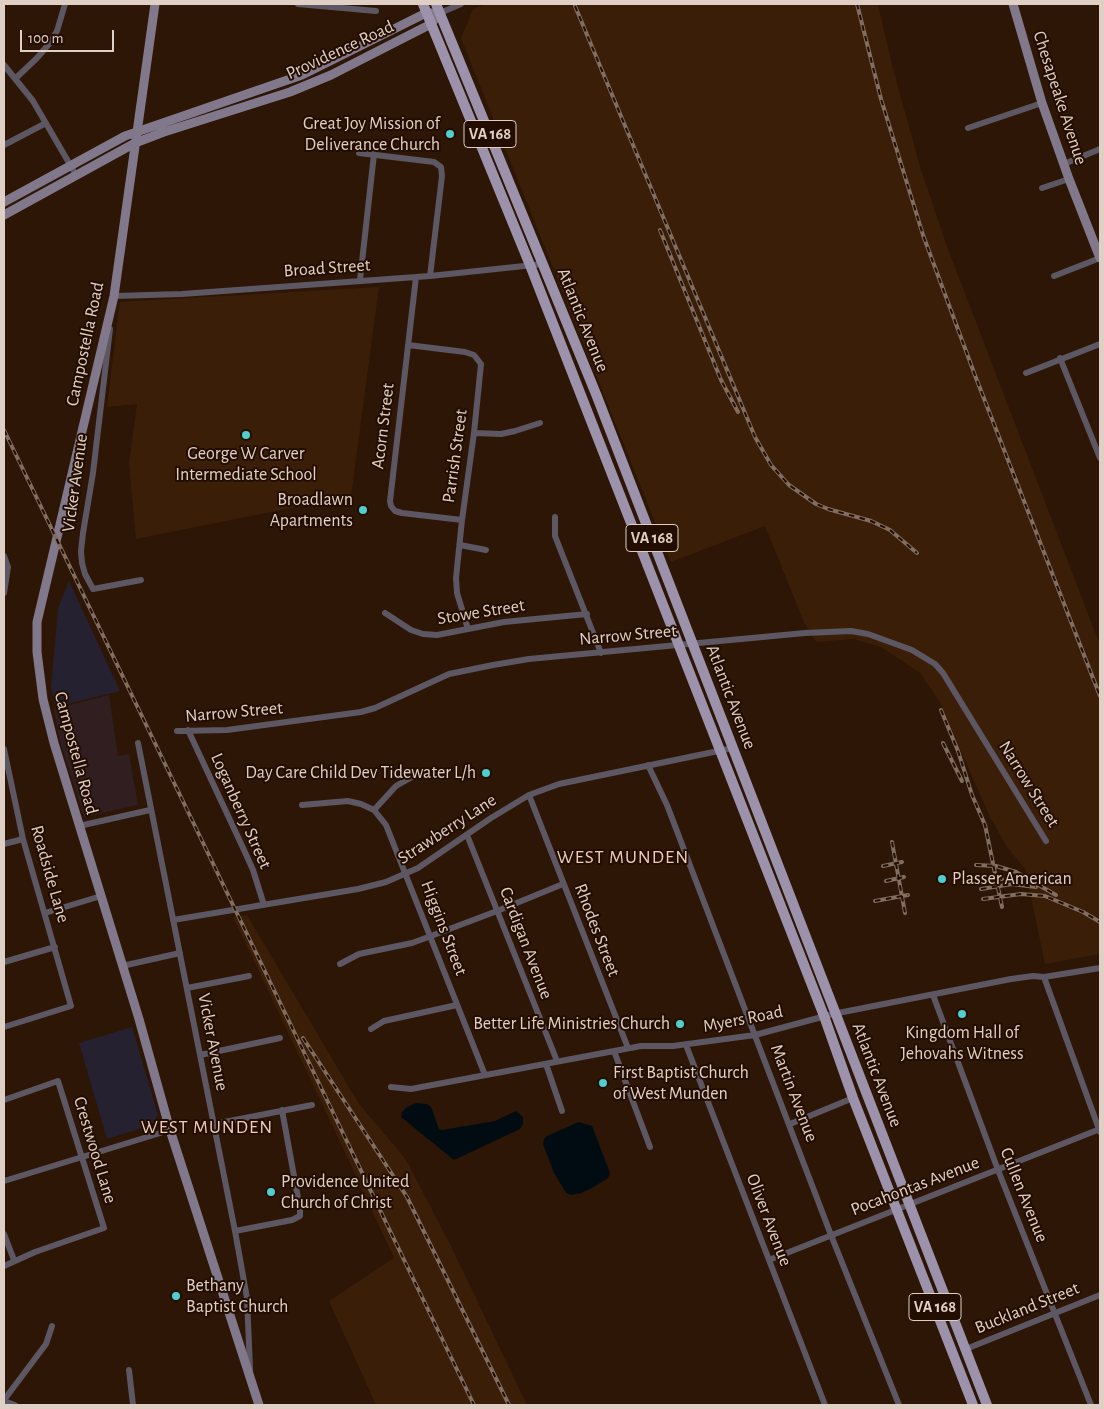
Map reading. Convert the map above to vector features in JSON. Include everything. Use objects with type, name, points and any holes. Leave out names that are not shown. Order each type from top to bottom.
[{"type":"main road","name":"Campostella Road","points":[[155,4],[114,296],[37,622],[38,667],[47,719],[170,1130],[259,1405]]},
{"type":"main road","name":"Chesapeake Avenue","points":[[1013,4],[1042,103],[1100,258]]},
{"type":"main road","name":"Providence Road","points":[[4,202],[114,141],[137,131],[284,82],[328,63],[425,8],[438,8],[431,24],[331,75],[290,92],[135,143],[4,215]]},
{"type":"main road","name":"Atlantic Avenue","points":[[425,8],[530,265],[680,646],[973,1405]]},
{"type":"main road","name":"Atlantic Avenue","points":[[438,8],[596,394],[987,1405]]},
{"type":"main road","points":[[243,108],[251,101],[281,88],[284,82]]},
{"type":"street","points":[[16,78],[37,58],[57,31],[65,4]]},
{"type":"street","points":[[298,4],[376,11]]},
{"type":"street","points":[[438,8],[461,4]]},
{"type":"street","points":[[4,66],[16,78],[33,101],[76,175]]},
{"type":"street","points":[[968,128],[1042,103]]},
{"type":"street","points":[[4,145],[46,123]]},
{"type":"street","points":[[1064,164],[1100,149]]},
{"type":"street","points":[[359,153],[434,162],[441,167],[442,176],[430,276]]},
{"type":"street","points":[[360,280],[374,154]]},
{"type":"street","points":[[1042,188],[1069,178]]},
{"type":"street","points":[[1054,276],[1100,258]]},
{"type":"street","name":"Broad Street","points":[[114,296],[182,294],[430,276],[543,264]]},
{"type":"street","name":"Acorn Street","points":[[416,277],[390,491],[391,506],[396,511],[402,513],[462,520]]},
{"type":"street","name":"Vicker Avenue","points":[[114,296],[82,551],[85,574],[93,589],[141,580]]},
{"type":"street","points":[[1026,372],[1100,344]]},
{"type":"street","name":"Parrish Street","points":[[408,345],[465,352],[474,355],[479,360],[481,372],[456,578],[457,593],[468,629]]},
{"type":"street","points":[[1060,359],[1100,458]]},
{"type":"street","points":[[474,433],[501,434],[540,423]]},
{"type":"street","points":[[555,517],[556,536],[601,653]]},
{"type":"street","points":[[460,544],[486,550]]},
{"type":"street","points":[[4,556],[8,567],[4,593]]},
{"type":"street","name":"Stowe Street","points":[[385,613],[411,630],[423,634],[437,635],[504,622],[587,614]]},
{"type":"street","name":"Narrow Street","points":[[177,732],[188,730],[228,730],[361,712],[375,708],[430,682],[458,672],[529,659],[806,633],[851,631],[868,634],[912,650],[927,658],[943,673],[1046,841]]},
{"type":"street","name":"Loganberry Street","points":[[188,730],[253,870],[264,905]]},
{"type":"street","name":"Vicker Avenue","points":[[138,743],[236,1231],[247,1298],[250,1378]]},
{"type":"street","name":"Strawberry Lane","points":[[173,920],[358,889],[386,882],[406,874],[509,806],[529,795],[559,784],[733,748]]},
{"type":"street","name":"Roadside Lane","points":[[4,749],[5,762],[24,839],[71,1006],[4,1027]]},
{"type":"street","name":"Martin Avenue","points":[[648,765],[668,805],[754,1035],[899,1405]]},
{"type":"street","points":[[302,805],[348,800],[374,810],[396,786],[412,777]]},
{"type":"street","name":"Rhodes Street","points":[[529,795],[628,1048]]},
{"type":"street","points":[[79,826],[150,810]]},
{"type":"street","name":"Higgins Street","points":[[374,810],[389,830],[485,1075]]},
{"type":"street","name":"Cardigan Avenue","points":[[467,835],[557,1061]]},
{"type":"street","points":[[4,844],[24,839]]},
{"type":"street","points":[[340,964],[359,954],[412,943],[497,912],[563,884]]},
{"type":"street","points":[[45,913],[101,896]]},
{"type":"street","points":[[4,962],[55,947]]},
{"type":"street","points":[[122,966],[180,953]]},
{"type":"street","name":"Myers Road","points":[[391,1087],[411,1089],[641,1046],[666,1047],[754,1035],[835,1013],[1033,976],[1044,977],[1100,968]]},
{"type":"street","points":[[187,988],[249,976]]},
{"type":"street","points":[[1044,977],[1100,1130]]},
{"type":"street","name":"Cullen Avenue","points":[[933,995],[998,1170],[1091,1405]]},
{"type":"street","points":[[371,1029],[384,1021],[457,1005]]},
{"type":"street","points":[[200,1055],[280,1038]]},
{"type":"street","name":"Oliver Avenue","points":[[686,1044],[825,1405]]},
{"type":"street","points":[[614,1051],[650,1147]]},
{"type":"street","points":[[546,1064],[562,1111]]},
{"type":"street","name":"Crestwood Lane","points":[[4,1100],[58,1081],[104,1228],[14,1260]]},
{"type":"street","points":[[790,1124],[853,1098]]},
{"type":"street","points":[[214,1124],[312,1105]]},
{"type":"street","points":[[236,1231],[292,1220],[300,1216],[282,1110]]},
{"type":"street","points":[[4,1181],[170,1130]]},
{"type":"street","name":"Pocahontas Avenue","points":[[769,1260],[897,1208],[1100,1130]]},
{"type":"street","points":[[4,1234],[14,1260],[4,1266]]},
{"type":"street","name":"Buckland Street","points":[[966,1349],[1100,1295]]},
{"type":"street","points":[[15,1405],[4,1401],[46,1344],[52,1326]]},
{"type":"street","points":[[129,1370],[133,1405]]},
{"type":"shaded area","points":[[485,4],[878,4],[892,65],[921,170],[948,249],[1100,645],[1100,954],[1045,964],[1025,869],[1007,847],[990,817],[939,701],[920,673],[881,647],[854,639],[816,642],[804,622],[765,526],[671,562],[461,38],[473,9]]},
{"type":"shaded area","name":"George W Carver Intermediate School","points":[[379,287],[351,496],[136,539],[129,462],[137,404],[107,407],[120,302]]},
{"type":"shaded area","points":[[69,581],[120,691],[55,707],[51,687],[58,608]]},
{"type":"shaded area","points":[[109,695],[118,756],[129,754],[138,805],[84,817],[60,742],[54,709]]},
{"type":"shaded area","points":[[247,915],[359,1104],[405,1158],[451,1246],[527,1405],[376,1405],[329,1301],[394,1258],[233,917]]},
{"type":"shaded area","points":[[132,1027],[158,1115],[151,1125],[107,1139],[79,1043]]},
{"type":"shaded area","points":[[416,1103],[427,1104],[431,1107],[439,1129],[442,1130],[495,1121],[516,1111],[523,1117],[523,1124],[520,1129],[454,1160],[401,1117],[402,1112],[407,1107]]},
{"type":"shaded area","points":[[579,1122],[592,1126],[610,1173],[608,1178],[592,1188],[571,1195],[566,1193],[554,1173],[543,1144],[547,1136]]},
{"type":"railway","points":[[857,4],[881,99],[923,235],[976,378],[1100,696]]},
{"type":"railway","points":[[575,6],[755,437],[771,465],[789,485],[816,504],[871,521],[890,530],[917,553]]},
{"type":"railway","points":[[660,230],[721,380],[738,412]]},
{"type":"railway","points":[[4,430],[474,1405]]},
{"type":"railway","points":[[941,710],[985,825],[1002,907]]},
{"type":"railway","points":[[943,743],[962,781]]},
{"type":"railway","points":[[892,842],[905,913]]},
{"type":"railway","points":[[883,866],[902,862]]},
{"type":"railway","points":[[976,865],[996,866],[1016,872],[1056,895]]},
{"type":"railway","points":[[886,881],[904,877]]},
{"type":"railway","points":[[979,881],[1002,879]]},
{"type":"railway","points":[[981,889],[1012,884],[1036,887]]},
{"type":"railway","points":[[983,899],[1021,894],[1045,896],[1083,912],[1100,922]]},
{"type":"railway","points":[[875,901],[908,895]]},
{"type":"railway","points":[[303,1038],[407,1197],[509,1405]]},
{"type":"place","name":"Great Joy Mission of Deliverance Church","points":[[450,134]]},
{"type":"place","name":"George W Carver Intermediate School","points":[[246,435]]},
{"type":"place","name":"Broadlawn Apartments","points":[[363,510]]},
{"type":"place","name":"Day Care Child Dev Tidewater L/h","points":[[486,773]]},
{"type":"place","name":"Plasser American","points":[[942,879]]},
{"type":"place","name":"Kingdom Hall of Jehovahs Witness","points":[[962,1014]]},
{"type":"place","name":"Better Life Ministries Church","points":[[680,1024]]},
{"type":"place","name":"First Baptist Church of West Munden","points":[[603,1083]]},
{"type":"place","name":"Providence United Church of Christ","points":[[271,1192]]},
{"type":"place","name":"Bethany Baptist Church","points":[[176,1296]]},
{"type":"district","name":"WEST MUNDEN","points":[[623,857]]},
{"type":"district","name":"WEST MUNDEN","points":[[207,1127]]}]
